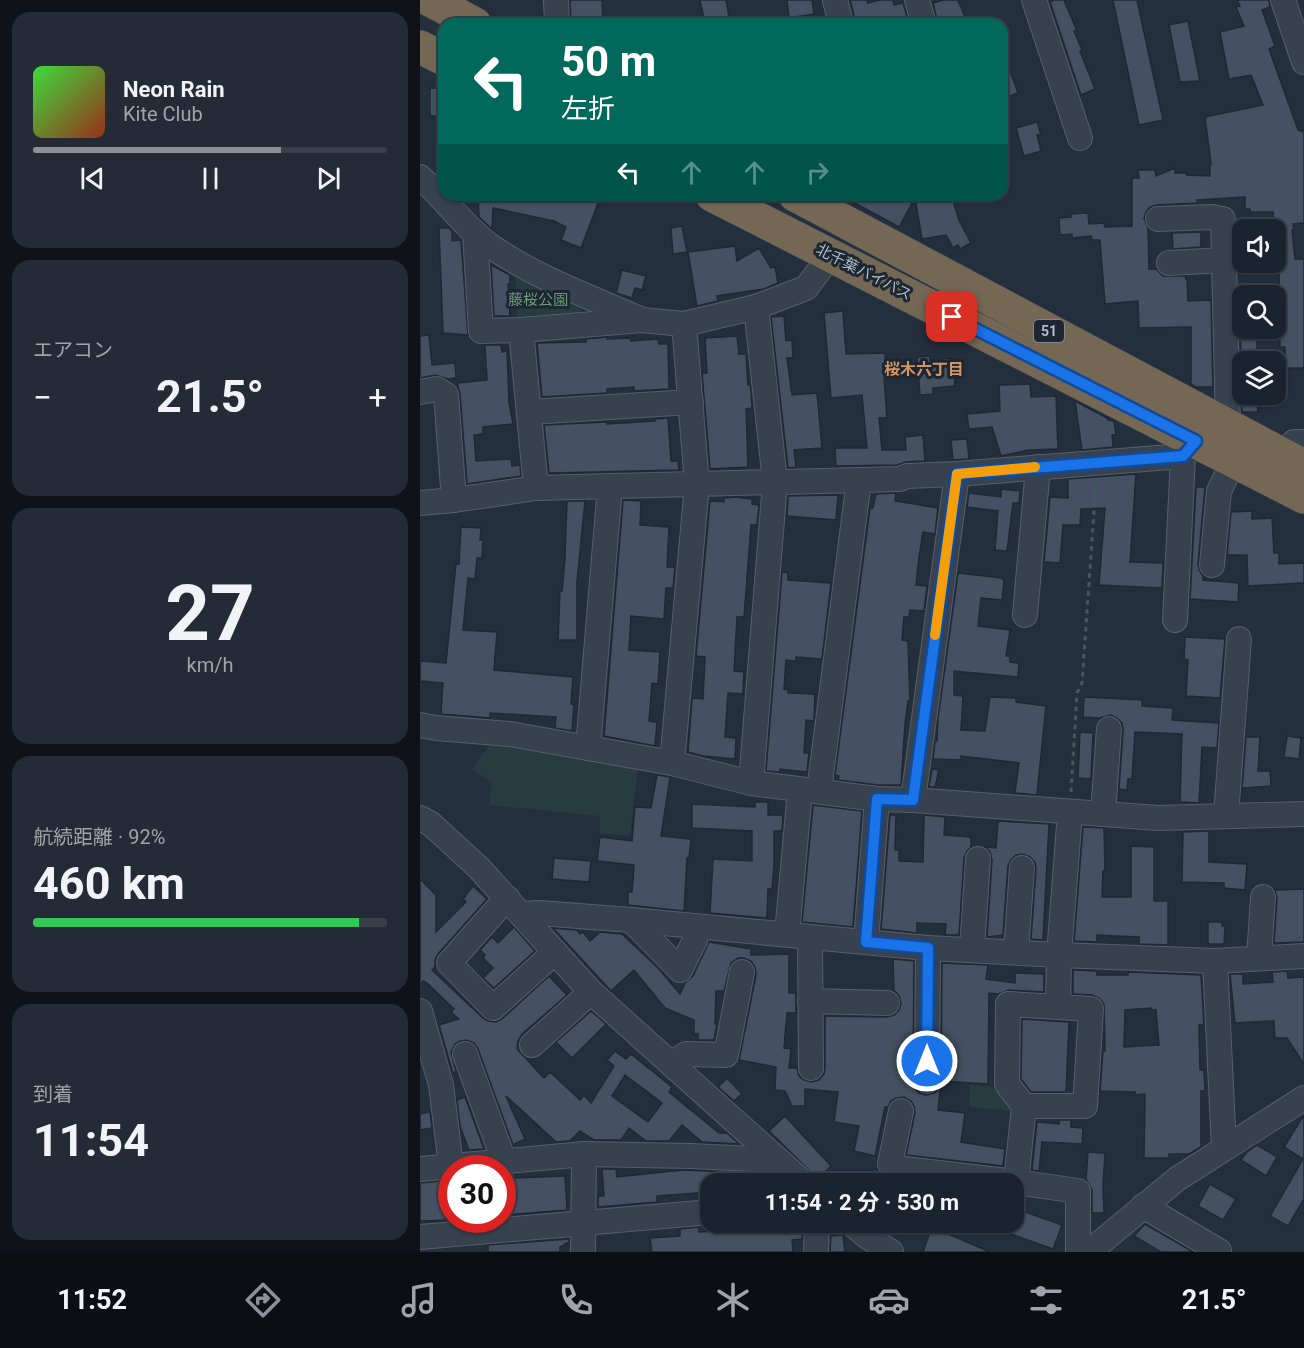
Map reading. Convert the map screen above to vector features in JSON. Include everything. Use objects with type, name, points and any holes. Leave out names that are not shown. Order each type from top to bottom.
[{"type":"highway","points":[[430,0],[464,18]]},
{"type":"highway","points":[[420,47],[438,56]]},
{"type":"highway","name":"北千葉バイパス","points":[[724,201],[831,255],[1189,448],[1234,459],[1304,497]]},
{"type":"highway","name":"51","points":[[806,201],[1228,427],[1297,454]]},
{"type":"street","points":[[556,0],[557,18]]},
{"type":"street","points":[[835,0],[840,18]]},
{"type":"street","points":[[917,0],[922,18]]},
{"type":"street","points":[[1034,0],[1080,138]]},
{"type":"street","points":[[1283,0],[1304,62]]},
{"type":"street","points":[[420,177],[438,195]]},
{"type":"street","points":[[444,201],[475,233],[538,274],[642,320]]},
{"type":"street","points":[[1158,219],[1212,217],[1223,219],[1228,427]]},
{"type":"street","points":[[475,233],[481,331],[642,320],[684,324],[756,307],[806,288],[831,255]]},
{"type":"street","points":[[1169,262],[1224,260]]},
{"type":"street","points":[[751,783],[775,482],[756,307]]},
{"type":"street","points":[[672,763],[697,484],[684,324]]},
{"type":"street","points":[[521,330],[536,488]]},
{"type":"street","points":[[420,392],[437,390],[446,395],[454,500]]},
{"type":"street","points":[[529,412],[691,402]]},
{"type":"street","points":[[420,503],[536,488],[900,479],[907,476],[1098,462],[1189,448],[1175,620]]},
{"type":"street","points":[[1212,565],[1219,491],[1234,459]]},
{"type":"street","points":[[1025,615],[1038,467]]},
{"type":"street","points":[[913,800],[957,474]]},
{"type":"street","points":[[811,1068],[810,1001],[799,936],[810,791],[859,480]]},
{"type":"street","points":[[588,748],[610,486]]},
{"type":"street","points":[[1226,816],[1239,639]]},
{"type":"street","points":[[420,725],[510,734],[672,763],[751,783],[877,799],[1158,818],[1304,814]]},
{"type":"street","points":[[1103,814],[1109,729]]},
{"type":"street","points":[[866,942],[877,799]]},
{"type":"street","points":[[1058,1007],[1059,955],[1070,812]]},
{"type":"street","points":[[420,818],[431,824],[463,853],[515,906],[591,992],[792,1173]]},
{"type":"street","points":[[972,949],[978,859]]},
{"type":"street","points":[[1016,951],[1022,868]]},
{"type":"street","points":[[1259,958],[1263,897]]},
{"type":"street","points":[[515,906],[538,913],[928,948],[1215,961],[1304,956]]},
{"type":"street","points":[[515,906],[449,963],[493,1008],[555,952]]},
{"type":"street","points":[[631,920],[680,970],[695,940],[698,927]]},
{"type":"street","points":[[927,1081],[928,948]]},
{"type":"street","points":[[1215,961],[1224,1148]]},
{"type":"street","points":[[671,1064],[686,1053],[726,1055],[742,972]]},
{"type":"street","points":[[532,1045],[591,992]]},
{"type":"street","points":[[810,1001],[887,1003]]},
{"type":"street","points":[[1017,1173],[1024,1106],[1007,1084],[1008,1004],[1091,1010],[1085,1106],[1024,1106]]},
{"type":"street","points":[[420,1011],[441,1085],[450,1155]]},
{"type":"street","points":[[465,1054],[502,1155]]},
{"type":"street","points":[[1089,1252],[1177,1179],[1304,1098]]},
{"type":"street","points":[[901,1111],[890,1164],[904,1170],[932,1173]]},
{"type":"street","points":[[516,1160],[584,1154],[777,1160]]},
{"type":"street","points":[[583,1252],[584,1154]]},
{"type":"street","points":[[420,1169],[438,1167]]},
{"type":"street","points":[[1024,1183],[1078,1191],[1078,1252]]},
{"type":"street","points":[[1143,1206],[1219,1251]]},
{"type":"street","points":[[420,1238],[444,1244],[583,1222],[700,1213]]},
{"type":"street","points":[[816,1252],[817,1233]]},
{"type":"street","points":[[863,1233],[891,1252]]},
{"type":"path","points":[[1070,812],[1077,693],[1082,683],[1098,462]]},
{"type":"green space","name":"藤桜公園","points":[[515,265],[581,296],[581,318],[517,322]]},
{"type":"green space","points":[[490,744],[507,744],[638,767],[630,836],[600,833],[600,816],[489,805],[492,783],[472,769]]},
{"type":"green space","points":[[970,1085],[1004,1088],[1013,1111],[969,1107]]},
{"type":"building","points":[[570,0],[602,0],[603,18],[571,18]]},
{"type":"building","points":[[700,0],[726,0],[729,18],[704,18]]},
{"type":"building","points":[[787,0],[812,0],[814,14],[789,18]]},
{"type":"building","points":[[850,0],[867,0],[868,3],[893,0],[894,5],[903,3],[907,18],[854,18]]},
{"type":"building","points":[[958,0],[965,17],[937,18],[933,3]]},
{"type":"building","points":[[1064,0],[1077,31],[1074,31],[1082,50],[1080,51],[1095,89],[1081,95],[1050,2]]},
{"type":"building","points":[[1113,0],[1137,0],[1163,120],[1139,125]]},
{"type":"building","points":[[1237,0],[1269,0],[1270,7],[1262,10],[1275,46],[1269,49],[1298,130],[1304,132],[1304,223],[1293,224],[1294,230],[1292,230],[1295,259],[1304,259],[1304,368],[1286,368],[1285,347],[1280,347],[1280,339],[1286,339],[1286,285],[1279,285],[1279,273],[1286,273],[1286,219],[1274,219],[1273,212],[1250,212],[1250,209],[1245,209],[1245,197],[1157,205],[1150,207],[1144,219],[1148,228],[1149,269],[1156,269],[1163,276],[1185,276],[1188,301],[1211,300],[1213,387],[1196,387],[1191,384],[1191,327],[1139,328],[1138,301],[1105,304],[1100,240],[1092,240],[1091,236],[1072,238],[1072,234],[1060,235],[1059,218],[1071,217],[1071,214],[1088,213],[1089,224],[1104,223],[1105,227],[1132,226],[1132,178],[1139,178],[1138,170],[1155,170],[1156,176],[1175,168],[1175,173],[1210,176],[1211,164],[1205,117],[1263,105],[1251,75],[1229,79],[1220,32],[1244,26],[1236,7],[1240,6]]},
{"type":"building","points":[[1188,21],[1200,81],[1180,82],[1169,25]]},
{"type":"building","points":[[1008,65],[1018,93],[1008,97]]},
{"type":"building","points":[[430,88],[438,88],[438,116],[430,116]]},
{"type":"building","points":[[1037,122],[1041,134],[1037,135],[1041,151],[1024,156],[1016,128]]},
{"type":"building","points":[[478,201],[599,201],[581,248],[561,240],[566,227],[554,221],[493,208],[492,229],[479,217]]},
{"type":"building","points":[[851,201],[913,201],[899,227]]},
{"type":"building","points":[[916,201],[953,201],[959,220],[971,243],[960,249],[958,245],[953,248],[946,235],[922,239]]},
{"type":"building","points":[[682,226],[687,252],[673,254],[671,228]]},
{"type":"building","points":[[439,228],[449,228],[452,231],[452,241],[461,240],[468,335],[443,333]]},
{"type":"building","points":[[1201,232],[1201,247],[1173,249],[1172,233]]},
{"type":"building","points":[[735,246],[737,261],[759,248],[771,268],[775,267],[778,283],[764,289],[717,296],[718,301],[697,306],[688,252]]},
{"type":"building","points":[[491,265],[510,275],[510,284],[508,284],[510,316],[494,316]]},
{"type":"building","points":[[622,270],[646,276],[642,290],[635,288],[632,298],[616,293]]},
{"type":"building","points":[[843,311],[846,354],[885,353],[887,418],[879,418],[882,450],[906,450],[905,437],[923,435],[925,461],[897,465],[836,466],[835,448],[867,448],[862,395],[831,398],[824,313]]},
{"type":"building","points":[[784,316],[786,341],[792,340],[793,358],[787,358],[792,395],[817,393],[822,448],[794,450],[796,467],[788,468],[771,317]]},
{"type":"building","points":[[429,335],[432,365],[455,363],[456,378],[448,379],[435,375],[420,378],[420,336]]},
{"type":"building","points":[[737,336],[739,354],[746,354],[748,385],[751,390],[752,408],[746,409],[748,467],[710,469],[702,373],[707,373],[705,338]]},
{"type":"building","points":[[607,337],[607,339],[630,338],[631,341],[658,339],[659,344],[668,344],[669,389],[634,391],[634,387],[607,389],[607,393],[542,397],[537,343],[586,342],[586,339]]},
{"type":"building","points":[[1241,339],[1257,339],[1257,351],[1241,351]]},
{"type":"building","points":[[485,345],[501,345],[502,352],[507,351],[509,402],[513,424],[483,427],[483,434],[474,435],[476,461],[511,459],[512,466],[520,465],[521,476],[467,484],[460,394],[457,383],[487,380]]},
{"type":"building","points":[[930,356],[930,360],[953,358],[955,386],[933,388],[933,394],[920,395],[917,357]]},
{"type":"building","points":[[1030,384],[1031,397],[1056,396],[1058,449],[1028,450],[1001,456],[992,427],[969,429],[967,414],[1000,411],[999,385]]},
{"type":"building","points":[[1075,401],[1108,420],[1114,421],[1116,435],[1112,435],[1113,447],[1082,450]]},
{"type":"building","points":[[1242,405],[1258,405],[1258,412],[1242,412]]},
{"type":"building","points":[[668,418],[671,461],[678,461],[679,470],[549,473],[544,425],[607,422],[607,424]]},
{"type":"building","points":[[967,439],[969,459],[953,460],[951,440]]},
{"type":"building","points":[[1136,474],[1130,562],[1163,563],[1162,588],[1099,585],[1105,508],[1081,509],[1080,525],[1063,525],[1060,563],[1044,562],[1050,497],[1068,498],[1068,479]]},
{"type":"building","points":[[1196,487],[1205,487],[1199,570],[1203,580],[1239,583],[1238,602],[1190,599]]},
{"type":"building","points":[[1001,489],[1020,491],[1019,503],[1013,503],[1007,551],[995,550],[998,511],[967,507],[969,493],[1001,497]]},
{"type":"building","points":[[896,493],[895,501],[938,508],[935,534],[923,532],[919,557],[916,585],[927,586],[924,611],[910,610],[909,617],[904,617],[902,640],[908,641],[910,701],[908,701],[905,724],[901,785],[878,785],[838,780],[839,776],[835,775],[870,508],[873,508],[876,494]]},
{"type":"building","points":[[838,495],[836,520],[787,516],[788,496]]},
{"type":"building","points":[[724,498],[752,499],[752,504],[759,505],[757,525],[751,525],[744,617],[737,617],[734,671],[744,672],[743,694],[728,693],[725,737],[736,738],[735,759],[688,752],[692,698],[703,699],[705,657],[696,656],[710,501],[724,502]]},
{"type":"building","points":[[623,500],[641,501],[640,525],[669,527],[667,567],[675,567],[673,588],[666,588],[664,619],[631,616],[629,650],[660,652],[658,684],[652,683],[649,721],[657,722],[655,746],[604,736]]},
{"type":"building","points":[[567,501],[585,501],[577,582],[577,640],[558,640]]},
{"type":"building","points":[[1252,511],[1252,519],[1272,518],[1274,553],[1279,553],[1279,564],[1304,563],[1304,583],[1248,586],[1247,555],[1227,555],[1231,512]]},
{"type":"building","points":[[461,527],[481,528],[480,540],[483,540],[482,558],[477,558],[475,579],[468,578],[463,630],[497,632],[494,670],[573,677],[572,731],[555,728],[556,717],[490,713],[490,718],[441,714],[443,683],[420,681],[420,661],[446,663],[456,564],[459,564]]},
{"type":"building","points":[[782,572],[788,573],[788,580],[831,583],[822,659],[796,657],[796,661],[786,660],[784,689],[788,690],[788,693],[815,694],[814,721],[806,720],[804,753],[809,753],[807,772],[780,769],[780,772],[766,771]]},
{"type":"building","points":[[958,573],[1002,578],[1004,581],[1002,600],[981,598],[978,626],[1010,630],[1006,656],[1010,656],[1010,662],[1019,663],[1018,677],[954,671],[954,695],[963,696],[961,730],[985,731],[990,697],[1016,698],[1016,702],[1046,706],[1037,795],[1015,793],[1019,763],[961,756],[961,760],[933,759]]},
{"type":"building","points":[[1185,637],[1225,639],[1220,698],[1186,696],[1188,660],[1184,659]]},
{"type":"building","points":[[1084,697],[1142,700],[1142,706],[1173,708],[1172,720],[1219,723],[1217,748],[1202,747],[1199,803],[1180,802],[1182,734],[1135,732],[1132,779],[1128,779],[1127,790],[1119,789],[1122,723],[1111,715],[1100,718],[1083,717]]},
{"type":"building","points":[[1080,732],[1093,733],[1091,779],[1078,778]]},
{"type":"building","points":[[1287,736],[1301,738],[1299,759],[1284,757]]},
{"type":"building","points":[[1246,737],[1260,737],[1258,771],[1270,771],[1271,786],[1242,788]]},
{"type":"building","points":[[932,769],[939,770],[935,787],[929,787]]},
{"type":"building","points":[[657,775],[670,777],[661,836],[691,839],[689,858],[687,858],[684,911],[628,905],[628,892],[632,892],[634,865],[597,861],[600,837],[632,841],[635,807],[651,808]]},
{"type":"building","points":[[755,802],[768,802],[768,815],[783,815],[782,831],[774,831],[774,865],[772,889],[768,889],[767,918],[710,913],[713,859],[752,861],[752,831],[692,828],[692,804],[755,807]]},
{"type":"building","points":[[813,805],[862,811],[853,927],[802,922]]},
{"type":"building","points":[[890,815],[896,815],[895,850],[899,850],[899,861],[923,862],[924,815],[945,817],[944,835],[971,837],[972,846],[964,858],[959,935],[945,935],[946,924],[917,923],[917,933],[881,929]]},
{"type":"building","points":[[998,821],[1049,824],[1043,940],[1031,939],[1036,868],[1035,862],[1030,857],[1022,854],[1016,855],[1008,866],[1003,935],[987,937],[992,860],[990,852],[985,847],[996,848]]},
{"type":"building","points":[[1083,827],[1104,828],[1105,871],[1103,871],[1102,897],[1131,897],[1131,846],[1154,847],[1154,901],[1168,901],[1168,945],[1139,944],[1139,937],[1097,935],[1097,942],[1074,941]]},
{"type":"building","points":[[1209,831],[1209,862],[1247,864],[1245,890],[1224,888],[1224,883],[1182,882],[1183,832]]},
{"type":"building","points":[[554,858],[591,861],[589,882],[552,879]]},
{"type":"building","points":[[420,879],[436,895],[436,932],[466,902],[463,899],[473,886],[487,899],[438,954],[432,970],[483,1018],[496,1022],[549,976],[567,995],[522,1034],[517,1049],[544,1078],[550,1072],[580,1100],[584,1095],[591,1103],[614,1066],[607,1060],[615,1051],[626,1059],[631,1054],[672,1087],[669,1092],[719,1133],[727,1133],[739,1144],[702,1142],[682,1125],[669,1141],[646,1141],[629,1128],[621,1140],[594,1140],[580,1131],[570,1141],[556,1142],[506,1096],[525,1139],[513,1145],[478,1049],[474,1043],[467,1040],[455,1044],[451,1052],[456,1071],[453,1074],[439,1025],[459,1019],[451,1012],[454,1009],[427,983],[423,981],[420,985]],"holes":[[[625,1075],[662,1103],[648,1122],[612,1096]]]},
{"type":"building","points":[[1304,889],[1304,942],[1274,943],[1277,898],[1275,890]]},
{"type":"building","points":[[1208,922],[1222,922],[1222,926],[1225,926],[1224,944],[1208,944]]},
{"type":"building","points":[[514,927],[535,951],[494,988],[483,978],[493,968],[483,958],[485,955],[480,950],[492,937],[498,943]]},
{"type":"building","points":[[553,928],[577,930],[580,934],[583,932],[590,941],[600,932],[622,934],[659,969],[680,994],[685,983],[693,976],[709,942],[751,949],[751,955],[789,954],[789,993],[796,993],[796,1013],[787,1013],[784,1048],[791,1049],[789,1068],[797,1068],[799,1076],[811,1082],[819,1080],[824,1074],[825,1016],[887,1017],[894,1015],[901,1003],[894,990],[893,959],[914,961],[913,1081],[915,1089],[926,1095],[934,1093],[940,1088],[941,1081],[938,1110],[965,1113],[961,1142],[1005,1149],[1003,1166],[906,1155],[915,1113],[911,1101],[904,1097],[896,1098],[888,1107],[885,1107],[875,1156],[854,1151],[859,1126],[834,1122],[838,1092],[805,1089],[805,1106],[792,1106],[785,1091],[775,1090],[776,1067],[739,1060],[756,975],[751,961],[738,958],[731,963],[724,991],[716,991],[715,1024],[717,1024],[714,1040],[698,1040],[698,1034],[694,1034],[694,1020],[665,1008],[634,970],[611,991]]},
{"type":"building","points":[[942,963],[988,965],[986,979],[1015,983],[1015,973],[1044,974],[1044,992],[1009,990],[998,994],[989,993],[988,1084],[941,1081]]},
{"type":"building","points":[[1073,970],[1097,971],[1097,975],[1128,975],[1128,972],[1201,975],[1204,1025],[1199,1025],[1200,1070],[1204,1070],[1205,1091],[1201,1091],[1201,1147],[1189,1154],[1169,1154],[1169,1158],[1144,1158],[1145,1094],[1100,1091],[1103,1051],[1105,1051],[1104,1004],[1092,995],[1073,994]],"holes":[[[1151,1008],[1156,1010],[1159,1045],[1124,1047],[1125,1010]]]},
{"type":"building","points":[[1287,971],[1288,978],[1304,977],[1304,1064],[1287,1038],[1275,1038],[1274,1021],[1235,1023],[1230,974],[1243,974],[1243,984],[1273,982],[1272,972]]},
{"type":"building","points":[[591,1011],[606,1024],[572,1058],[556,1042]]},
{"type":"building","points":[[1022,1019],[1069,1022],[1066,1092],[1031,1092],[1021,1079]]},
{"type":"building","points":[[727,1078],[742,1094],[734,1101],[718,1087]]},
{"type":"building","points":[[465,1097],[484,1149],[469,1150],[460,1126],[457,1100]]},
{"type":"building","points":[[430,1112],[432,1128],[420,1130],[420,1114]]},
{"type":"building","points":[[1304,1115],[1304,1199],[1288,1226],[1270,1216],[1303,1159],[1284,1147]]},
{"type":"building","points":[[785,1116],[831,1166],[824,1173],[812,1173],[769,1131]]},
{"type":"building","points":[[1059,1120],[1071,1120],[1071,1127],[1083,1128],[1082,1144],[1042,1142],[1039,1171],[1032,1170],[1037,1122],[1059,1124]]},
{"type":"building","points":[[1257,1145],[1277,1157],[1266,1176],[1241,1160]]},
{"type":"building","points":[[1088,1152],[1105,1153],[1104,1213],[1092,1213],[1092,1190],[1086,1179]]},
{"type":"building","points":[[602,1169],[616,1169],[617,1177],[683,1170],[755,1173],[700,1173],[700,1193],[657,1196],[657,1202],[598,1207],[598,1196],[604,1196]]},
{"type":"building","points":[[565,1176],[567,1210],[516,1214],[516,1178]]},
{"type":"building","points":[[438,1181],[438,1220],[420,1221],[420,1183]]},
{"type":"building","points":[[1210,1184],[1236,1199],[1223,1220],[1198,1206]]},
{"type":"building","points":[[1024,1212],[1062,1225],[1053,1249],[1008,1233],[1024,1233]]},
{"type":"building","points":[[1145,1224],[1193,1252],[1161,1252],[1134,1236]]},
{"type":"building","points":[[698,1227],[699,1232],[802,1233],[802,1239],[792,1240],[793,1252],[652,1252],[650,1238],[680,1236],[680,1229]]},
{"type":"building","points":[[930,1233],[946,1233],[990,1252],[923,1252]]},
{"type":"building","points":[[843,1235],[845,1252],[830,1252],[831,1236]]},
{"type":"building","points":[[569,1239],[569,1242],[560,1247],[560,1252],[488,1252],[488,1245]]},
{"type":"slow traffic","points":[[935,635],[957,474],[1035,467]]},
{"type":"district","name":"桜木六丁目","points":[[924,369]]},
{"type":"route","points":[[927,1061],[928,948],[866,942],[877,799],[913,800],[957,474],[1183,456],[1196,441],[952,317]]}]
